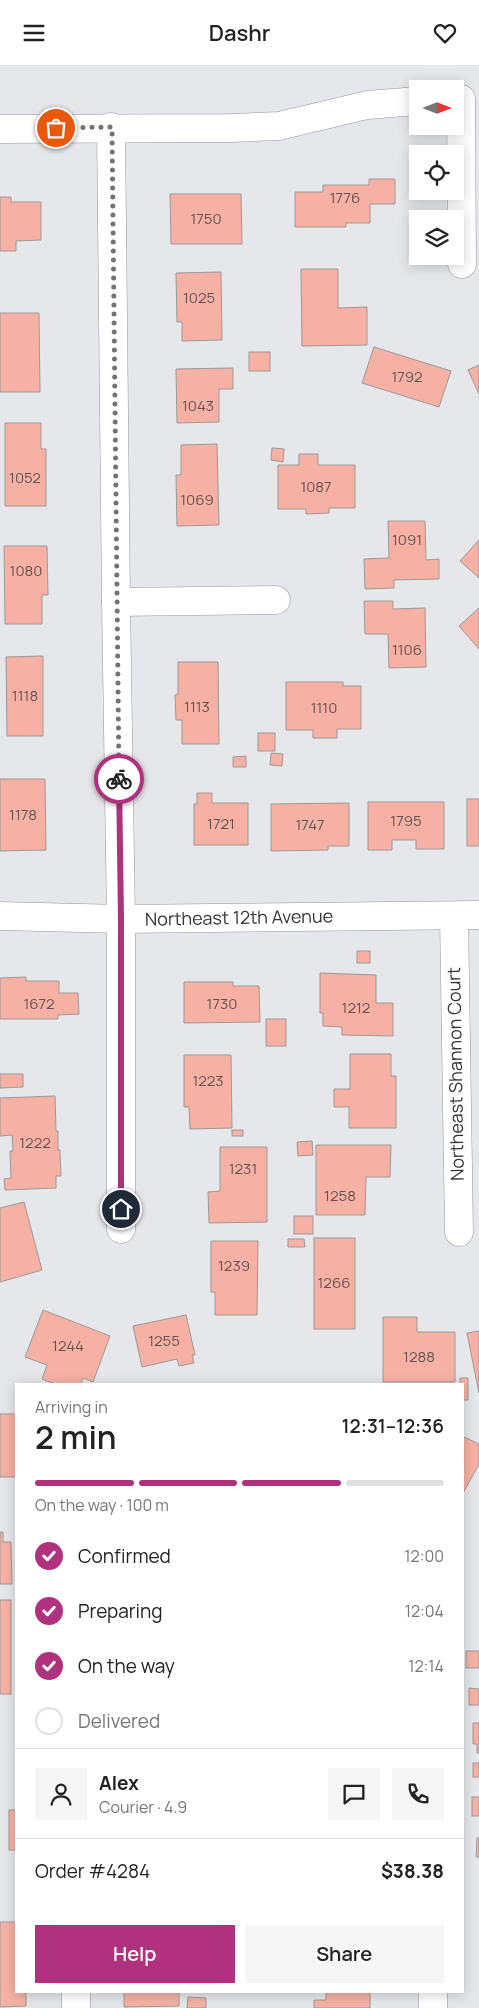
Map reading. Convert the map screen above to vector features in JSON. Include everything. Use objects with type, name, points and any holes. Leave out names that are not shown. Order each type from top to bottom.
[{"type":"street","points":[[463,210],[465,100]]},
{"type":"street","points":[[0,129],[279,126],[368,105],[409,102]]},
{"type":"street","points":[[112,127],[121,919],[121,1229]]},
{"type":"street","points":[[116,602],[276,600]]},
{"type":"street","name":"Northeast 12th Avenue","points":[[0,916],[121,919],[466,915]]},
{"type":"street","name":"Northeast Shannon Court","points":[[459,1232],[466,915]]},
{"type":"street","points":[[76,1993],[76,2008]]},
{"type":"street","points":[[433,1993],[433,2008]]},
{"type":"building","points":[[369,179],[395,179],[395,204],[370,204],[370,223],[346,223],[346,227],[295,227],[295,192],[323,192],[323,185],[369,185]]},
{"type":"building","points":[[170,194],[241,194],[242,244],[171,244]]},
{"type":"building","points":[[0,197],[11,197],[11,202],[41,202],[41,240],[16,241],[16,251],[0,251]]},
{"type":"building","points":[[301,269],[338,269],[338,308],[367,307],[367,345],[302,346]]},
{"type":"building","points":[[221,272],[222,340],[182,341],[182,322],[177,322],[176,273]]},
{"type":"building","points":[[0,313],[39,313],[40,392],[0,392]]},
{"type":"building","points":[[374,347],[451,371],[439,407],[362,383]]},
{"type":"building","points":[[249,352],[270,352],[270,371],[249,371]]},
{"type":"building","points":[[479,365],[479,394],[468,370]]},
{"type":"building","points":[[233,368],[233,389],[219,389],[219,422],[177,423],[176,369]]},
{"type":"building","points":[[5,423],[41,423],[41,449],[46,449],[46,506],[5,506]]},
{"type":"building","points":[[217,444],[219,525],[177,526],[176,475],[181,475],[181,445]]},
{"type":"building","points":[[272,448],[284,449],[283,462],[271,460]]},
{"type":"building","points":[[299,454],[318,454],[318,465],[355,465],[355,508],[329,508],[329,513],[306,514],[306,509],[278,509],[278,465],[299,465]]},
{"type":"building","points":[[388,521],[425,521],[426,560],[439,559],[439,579],[394,580],[394,588],[365,589],[364,559],[389,558]]},
{"type":"building","points":[[479,540],[479,578],[460,561]]},
{"type":"building","points":[[4,546],[47,546],[48,595],[42,595],[42,624],[5,624]]},
{"type":"building","points":[[364,601],[393,601],[393,609],[425,608],[426,667],[389,668],[388,634],[365,634]]},
{"type":"building","points":[[479,608],[479,649],[459,626]]},
{"type":"building","points":[[43,656],[43,736],[7,736],[6,657]]},
{"type":"building","points":[[178,662],[218,662],[219,744],[182,744],[182,720],[176,720],[175,695],[178,694]]},
{"type":"building","points":[[286,682],[343,682],[343,686],[361,686],[361,729],[337,729],[337,738],[313,738],[313,730],[286,730]]},
{"type":"building","points":[[258,733],[275,733],[275,751],[258,751]]},
{"type":"building","points":[[271,753],[283,754],[282,766],[270,765]]},
{"type":"building","points":[[246,756],[246,767],[233,767],[233,757]]},
{"type":"building","points":[[0,779],[45,779],[46,850],[0,851]]},
{"type":"building","points":[[197,793],[212,793],[212,803],[248,803],[248,845],[194,845],[194,804],[197,804]]},
{"type":"building","points":[[467,799],[479,799],[479,846],[467,846]]},
{"type":"building","points":[[368,802],[444,802],[444,849],[416,849],[416,840],[392,840],[392,850],[368,850]]},
{"type":"building","points":[[349,803],[349,846],[328,846],[328,850],[271,851],[271,804]]},
{"type":"building","points":[[357,951],[370,951],[370,963],[357,963]]},
{"type":"building","points":[[320,973],[376,975],[376,1003],[393,1003],[393,1036],[342,1035],[342,1027],[323,1026],[323,1013],[320,1013]]},
{"type":"building","points":[[26,977],[26,981],[59,981],[59,993],[78,993],[79,1014],[58,1015],[58,1019],[0,1019],[0,978]]},
{"type":"building","points":[[184,982],[233,982],[233,986],[259,986],[260,1022],[184,1023]]},
{"type":"building","points":[[266,1019],[286,1019],[286,1046],[266,1046]]},
{"type":"building","points":[[350,1054],[391,1054],[391,1076],[396,1076],[396,1128],[349,1128],[349,1107],[334,1107],[334,1089],[350,1089]]},
{"type":"building","points":[[184,1055],[231,1055],[232,1128],[190,1129],[189,1107],[184,1107]]},
{"type":"building","points":[[0,1074],[23,1074],[23,1087],[0,1088]]},
{"type":"building","points":[[55,1096],[56,1131],[58,1131],[61,1176],[56,1176],[56,1188],[5,1190],[4,1179],[11,1178],[10,1151],[13,1151],[12,1135],[0,1136],[0,1098]]},
{"type":"building","points":[[232,1130],[243,1130],[243,1136],[232,1136]]},
{"type":"building","points":[[312,1141],[313,1155],[298,1156],[297,1142]]},
{"type":"building","points":[[316,1145],[391,1145],[390,1177],[366,1177],[365,1215],[316,1215]]},
{"type":"building","points":[[220,1147],[267,1147],[267,1222],[209,1223],[208,1192],[220,1191]]},
{"type":"building","points":[[24,1202],[42,1270],[0,1282],[0,1208]]},
{"type":"building","points":[[294,1216],[313,1216],[313,1234],[294,1234]]},
{"type":"building","points":[[314,1238],[355,1238],[355,1329],[314,1329]]},
{"type":"building","points":[[288,1239],[304,1239],[305,1247],[288,1247]]},
{"type":"building","points":[[211,1241],[258,1241],[257,1315],[215,1315],[215,1292],[211,1292]]},
{"type":"building","points":[[43,1310],[110,1336],[93,1382],[83,1378],[81,1383],[52,1383],[42,1379],[47,1365],[25,1357]]},
{"type":"building","points":[[186,1315],[195,1355],[192,1355],[194,1363],[179,1366],[177,1359],[142,1367],[133,1326]]},
{"type":"building","points":[[383,1317],[417,1317],[417,1332],[455,1332],[455,1382],[383,1382]]},
{"type":"building","points":[[479,1331],[479,1393],[467,1333]]},
{"type":"building","points":[[460,1378],[468,1378],[468,1400],[464,1400],[464,1383],[460,1383]]},
{"type":"building","points":[[0,1414],[15,1414],[15,1477],[0,1477]]},
{"type":"building","points":[[464,1437],[479,1444],[479,1464],[464,1491]]},
{"type":"building","points":[[0,1532],[3,1532],[3,1542],[11,1542],[12,1584],[0,1584]]},
{"type":"building","points":[[0,1600],[11,1600],[11,1694],[0,1694]]},
{"type":"building","points":[[466,1651],[479,1651],[479,1668],[466,1668]]},
{"type":"building","points":[[469,1688],[479,1689],[479,1705],[469,1705]]},
{"type":"building","points":[[473,1723],[479,1723],[479,1753],[477,1753],[477,1744],[473,1744]]},
{"type":"building","points":[[473,1763],[479,1763],[479,1777],[473,1777]]},
{"type":"building","points":[[472,1797],[479,1797],[479,1816],[472,1816]]},
{"type":"building","points":[[9,1810],[15,1810],[15,1850],[9,1850]]},
{"type":"building","points":[[477,1838],[479,1838],[479,1857],[476,1857]]},
{"type":"building","points":[[0,1922],[15,1922],[15,1993],[26,1993],[26,2006],[0,2007]]},
{"type":"building","points":[[124,1993],[179,1993],[179,2006],[124,2007]]},
{"type":"building","points":[[326,1993],[370,1993],[370,2008],[314,2008],[314,2000],[326,2000]]},
{"type":"building","points":[[188,1997],[206,1998],[206,2008],[187,2008]]},
{"type":"way so far","points":[[56,128],[112,127],[119,779]]},
{"type":"route","points":[[119,779],[121,1209]]}]
